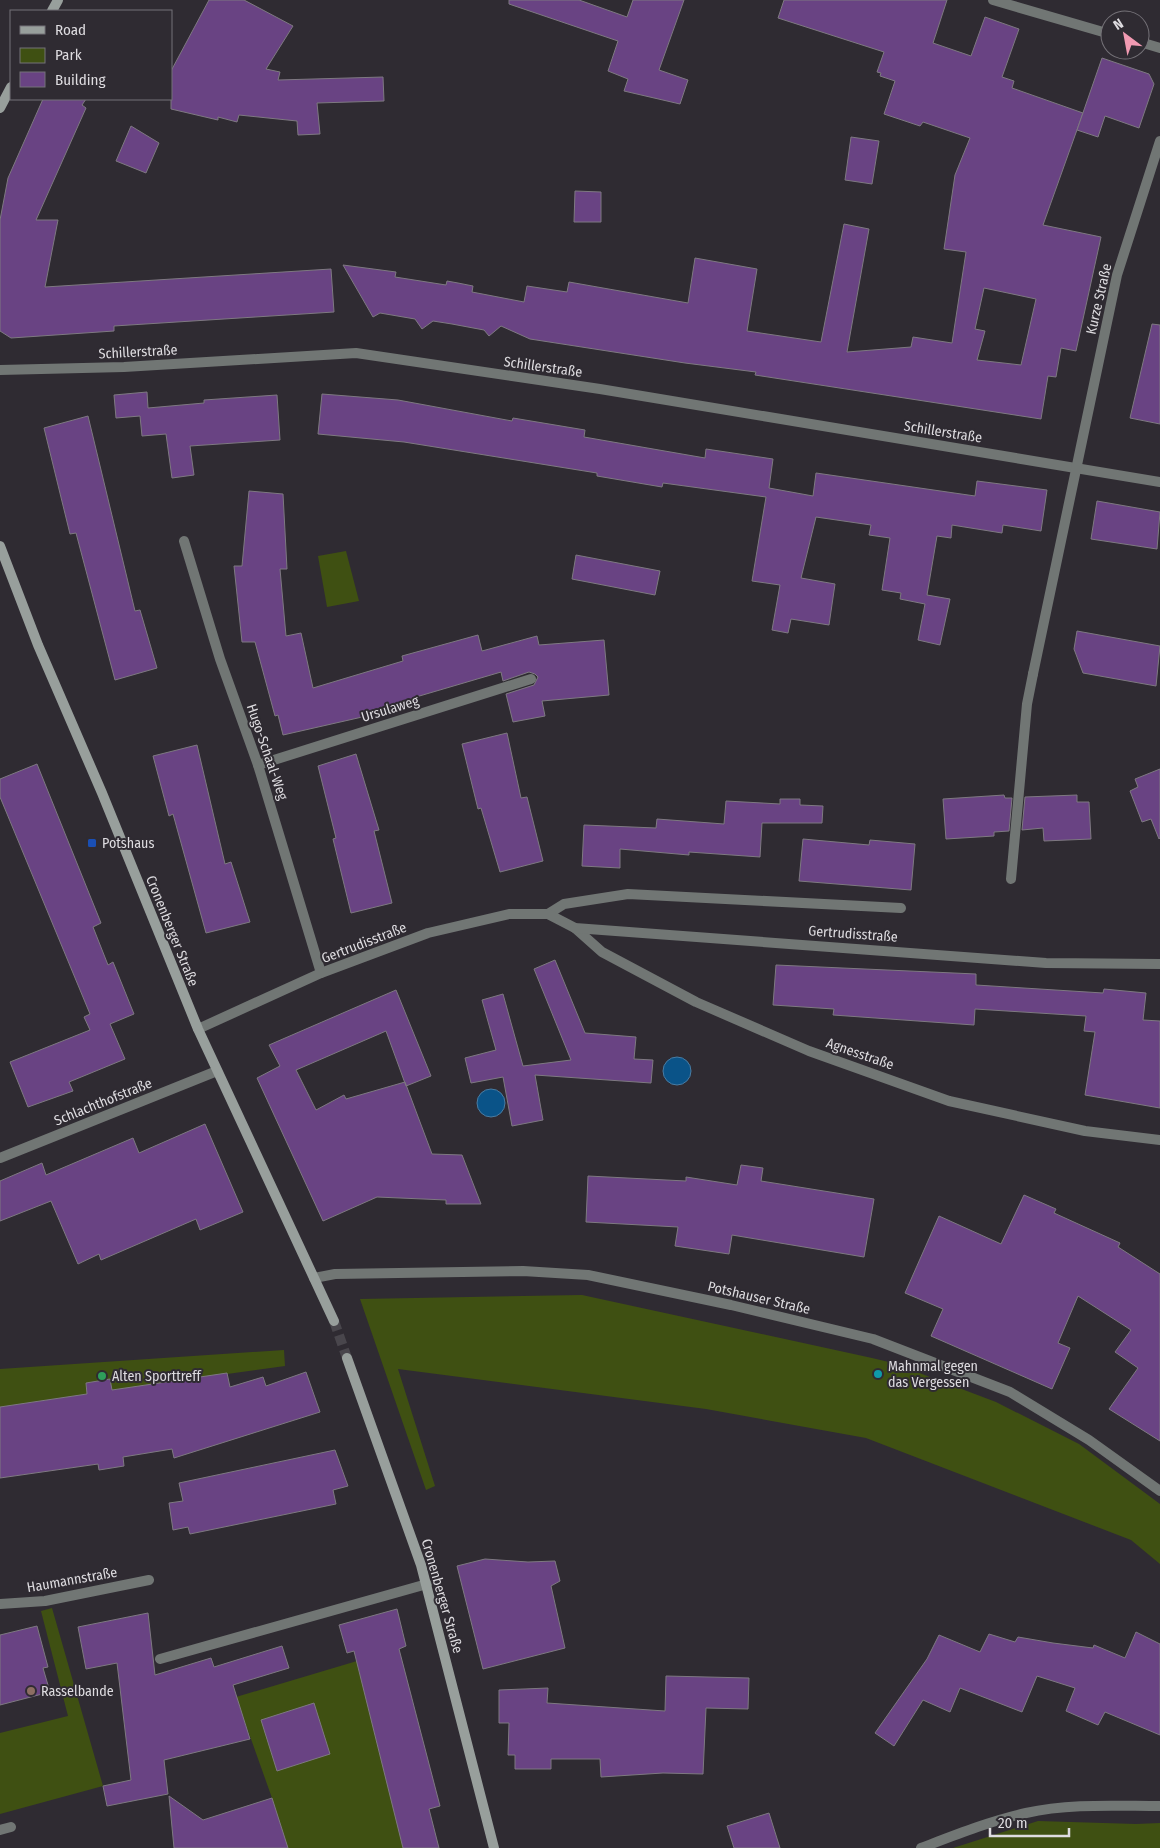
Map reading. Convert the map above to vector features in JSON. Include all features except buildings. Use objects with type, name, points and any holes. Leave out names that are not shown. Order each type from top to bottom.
[{"type":"main road","points":[[0,108],[10,89]]},
{"type":"main road","name":"Cronenberger Straße","points":[[0,546],[38,645],[102,793],[198,1029],[334,1320]]},
{"type":"main road","name":"Cronenberger Straße","points":[[347,1358],[427,1584],[494,1848]]},
{"type":"street","points":[[993,0],[1100,31]]},
{"type":"street","name":"Kurze Straße","points":[[1078,468],[1117,275],[1160,141]]},
{"type":"street","name":"Schillerstraße","points":[[0,370],[124,367],[356,353],[600,389],[1160,482]]},
{"type":"street","points":[[1012,879],[1028,704],[1078,468]]},
{"type":"street","name":"Hugo-Schaal-Weg","points":[[184,541],[220,659],[258,765],[321,974]]},
{"type":"street","name":"Ursulaweg","points":[[258,765],[531,679]]},
{"type":"street","name":"Gertrudisstraße","points":[[548,914],[564,904],[628,894],[901,908]]},
{"type":"street","name":"Gertrudisstraße","points":[[198,1029],[321,974],[428,933],[509,914],[548,914],[575,928],[1046,963],[1160,964]]},
{"type":"street","name":"Agnesstraße","points":[[575,928],[602,952],[670,988],[808,1051],[949,1100],[1085,1131],[1160,1140]]},
{"type":"street","name":"Schlachthofstraße","points":[[0,1158],[217,1071]]},
{"type":"street","name":"Potshauser Straße","points":[[314,1278],[335,1274],[522,1272],[588,1276],[804,1321],[873,1339],[1010,1392],[1089,1440],[1160,1491]]},
{"type":"street","name":"Haumannstraße","points":[[0,1604],[45,1601],[149,1580]]},
{"type":"street","points":[[160,1659],[427,1584]]},
{"type":"street","points":[[921,1848],[982,1825],[1028,1813],[1084,1806],[1160,1806]]},
{"type":"street","points":[[0,1830],[11,1827]]},
{"type":"green space","points":[[346,551],[359,601],[327,607],[318,556]]},
{"type":"green space","points":[[582,1295],[893,1363],[996,1402],[1079,1444],[1160,1504],[1160,1564],[1131,1540],[866,1438],[706,1409],[398,1369],[435,1486],[426,1490],[360,1299]]},
{"type":"green space","name":"Alten Sporttreff","points":[[284,1350],[285,1366],[112,1390],[110,1379],[86,1383],[87,1394],[0,1407],[0,1369]]},
{"type":"green space","points":[[52,1608],[103,1786],[0,1814],[0,1733],[68,1716],[41,1611]]},
{"type":"green space","points":[[357,1661],[404,1848],[210,1848],[217,1816],[272,1798],[236,1697]]},
{"type":"green space","points":[[1038,1821],[1160,1823],[1160,1848],[953,1848]]},
{"type":"water","points":[[677,1057],[687,1061],[691,1071],[687,1081],[677,1085],[667,1081],[663,1071],[667,1061]]},
{"type":"water","points":[[491,1089],[501,1093],[505,1103],[501,1113],[491,1117],[481,1113],[477,1103],[481,1093]]},
{"type":"tunnel","points":[[334,1321],[347,1358]]},
{"type":"place","name":"Potshaus","points":[[92,843]]},
{"type":"place","name":"Mahnmal gegen das Vergessen","points":[[878,1374]]},
{"type":"place","name":"Alten Sporttreff","points":[[102,1376]]},
{"type":"place","name":"Rasselbande","points":[[31,1691]]}]
